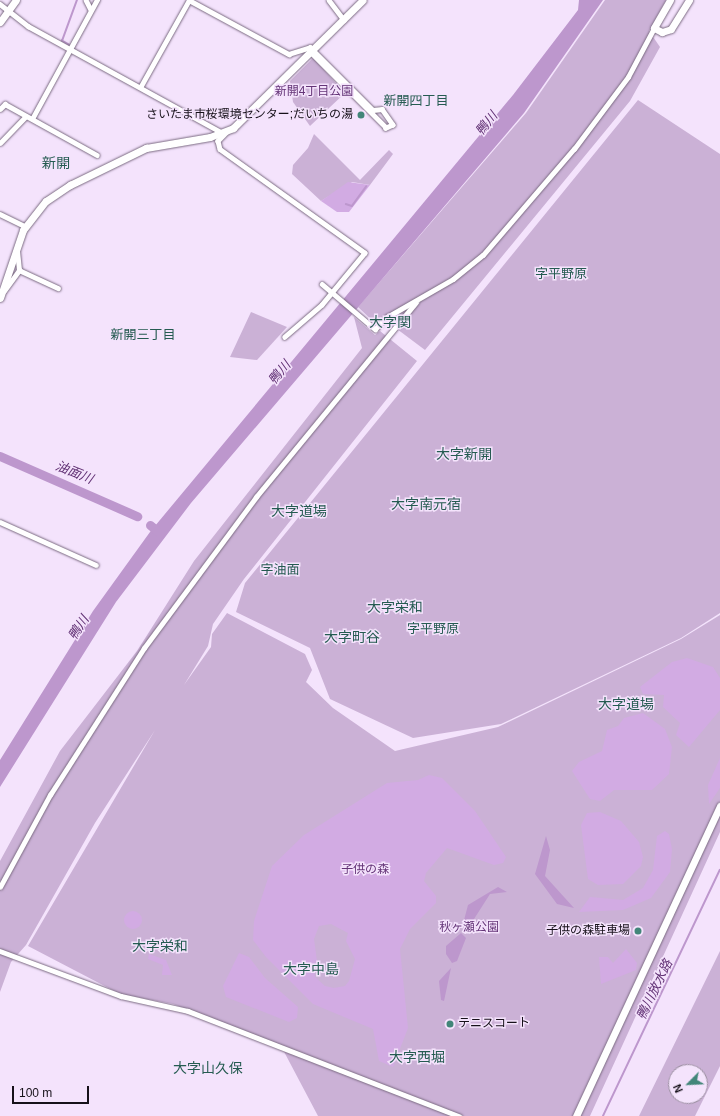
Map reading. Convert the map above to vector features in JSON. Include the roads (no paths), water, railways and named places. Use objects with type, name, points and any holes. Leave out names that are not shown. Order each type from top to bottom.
[{"type":"street","points":[[0,22],[16,0]]},
{"type":"street","points":[[86,0],[91,10]]},
{"type":"street","points":[[32,119],[97,0]]},
{"type":"street","points":[[142,86],[189,0],[289,54],[310,47],[373,110],[382,109],[394,124],[386,128],[313,51]]},
{"type":"street","points":[[329,0],[344,20]]},
{"type":"street","points":[[4,291],[25,226],[38,208],[70,185],[141,150],[225,132],[241,123],[363,0]]},
{"type":"street","points":[[323,285],[375,329],[387,317],[416,302],[483,255],[534,197],[622,85],[670,0]]},
{"type":"street","points":[[654,28],[669,31],[689,0]]},
{"type":"street","points":[[0,4],[7,12],[225,132]]},
{"type":"street","points":[[0,109],[5,104],[97,155]]},
{"type":"street","points":[[0,143],[26,116]]},
{"type":"street","points":[[225,132],[218,141],[220,149],[365,253],[333,293],[285,337]]},
{"type":"street","points":[[0,214],[25,226]]},
{"type":"street","points":[[0,298],[19,270],[17,251]]},
{"type":"street","points":[[19,270],[58,288]]},
{"type":"street","points":[[0,887],[50,795],[144,648],[256,497],[416,302]]},
{"type":"street","points":[[0,522],[96,565]]},
{"type":"street","points":[[576,1116],[720,806]]},
{"type":"street","points":[[0,951],[121,996],[188,1011],[458,1116]]},
{"type":"waterway","points":[[69,45],[62,41],[77,0]]},
{"type":"waterway","points":[[346,204],[352,206],[366,187]]},
{"type":"waterway","name":"油面川","points":[[0,456],[137,516]]},
{"type":"waterway","name":"油面川","points":[[150,525],[160,533]]},
{"type":"waterway","name":"鴨川放水路","points":[[603,1116],[720,870]]},
{"type":"place","name":"さいたま市桜環境センター;だいちの湯","points":[[361,115]]},
{"type":"place","name":"子供の森駐車場","points":[[638,931]]},
{"type":"place","name":"テニスコート","points":[[450,1024]]},
{"type":"district","name":"新開四丁目","points":[[416,101]]},
{"type":"district","name":"新開","points":[[56,163]]},
{"type":"district","name":"字平野原","points":[[561,274]]},
{"type":"district","name":"大字関","points":[[390,322]]},
{"type":"district","name":"新開三丁目","points":[[143,335]]},
{"type":"district","name":"大字新開","points":[[464,454]]},
{"type":"district","name":"大字南元宿","points":[[426,504]]},
{"type":"district","name":"大字道場","points":[[299,511]]},
{"type":"district","name":"字油面","points":[[280,570]]},
{"type":"district","name":"大字栄和","points":[[395,607]]},
{"type":"district","name":"字平野原","points":[[433,629]]},
{"type":"district","name":"大字町谷","points":[[352,637]]},
{"type":"district","name":"大字道場","points":[[626,704]]},
{"type":"district","name":"大字栄和","points":[[160,946]]},
{"type":"district","name":"大字中島","points":[[311,969]]},
{"type":"district","name":"大字西堀","points":[[417,1057]]},
{"type":"district","name":"大字山久保","points":[[208,1068]]},
{"type":"park label","name":"新開4丁目公園","points":[[314,92]]},
{"type":"park label","name":"子供の森","points":[[365,870]]},
{"type":"park label","name":"秋ヶ瀬公園","points":[[469,928]]},
{"type":"water label","name":"鴨川","points":[[487,124]]},
{"type":"water label","name":"鴨川","points":[[280,373]]},
{"type":"water label","name":"鴨川","points":[[79,628]]}]
